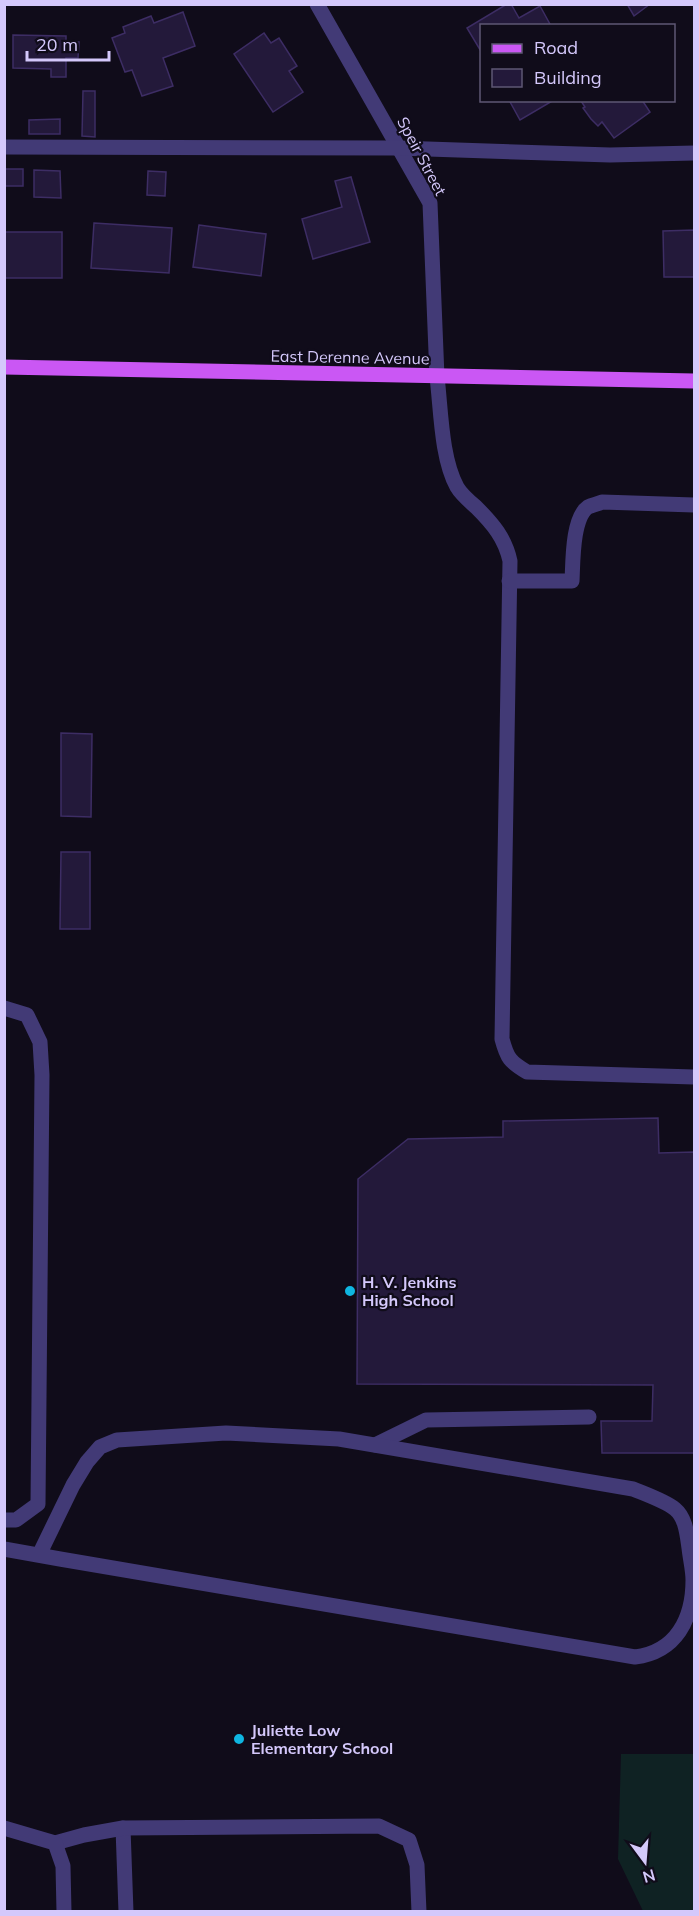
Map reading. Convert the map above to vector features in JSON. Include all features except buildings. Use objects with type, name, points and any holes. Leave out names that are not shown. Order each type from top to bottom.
[{"type":"main road","name":"East Derenne Avenue","points":[[4,367],[694,381]]},
{"type":"street","name":"Speir Street","points":[[317,4],[430,203],[437,377],[446,456],[450,473],[458,489],[487,518],[506,544],[510,561],[501,1039],[506,1054],[512,1063],[527,1072],[694,1077]]},
{"type":"street","points":[[4,147],[399,148],[610,155],[694,153]]},
{"type":"street","points":[[509,581],[572,581],[573,554],[580,517],[588,507],[602,502],[694,505]]},
{"type":"street","points":[[4,1008],[27,1015],[40,1042],[42,1075],[38,1504],[16,1520],[4,1520]]},
{"type":"street","points":[[375,1445],[426,1420],[589,1417]]},
{"type":"street","points":[[4,1549],[635,1658],[648,1656],[664,1648],[675,1638],[688,1618],[693,1580],[686,1527],[676,1510],[633,1488],[339,1439],[226,1432],[117,1440],[100,1448],[87,1462],[39,1555]]},
{"type":"street","points":[[5,1828],[55,1843],[123,1828],[379,1826],[409,1840],[417,1864],[418,1911]]},
{"type":"street","points":[[123,1828],[126,1911]]},
{"type":"street","points":[[55,1843],[63,1866],[64,1911]]},
{"type":"green space","points":[[621,1754],[694,1754],[694,1911],[643,1911],[618,1859]]},
{"type":"place","name":"H. V. Jenkins High School","points":[[350,1291]]},
{"type":"place","name":"Juliette Low Elementary School","points":[[239,1739]]}]
